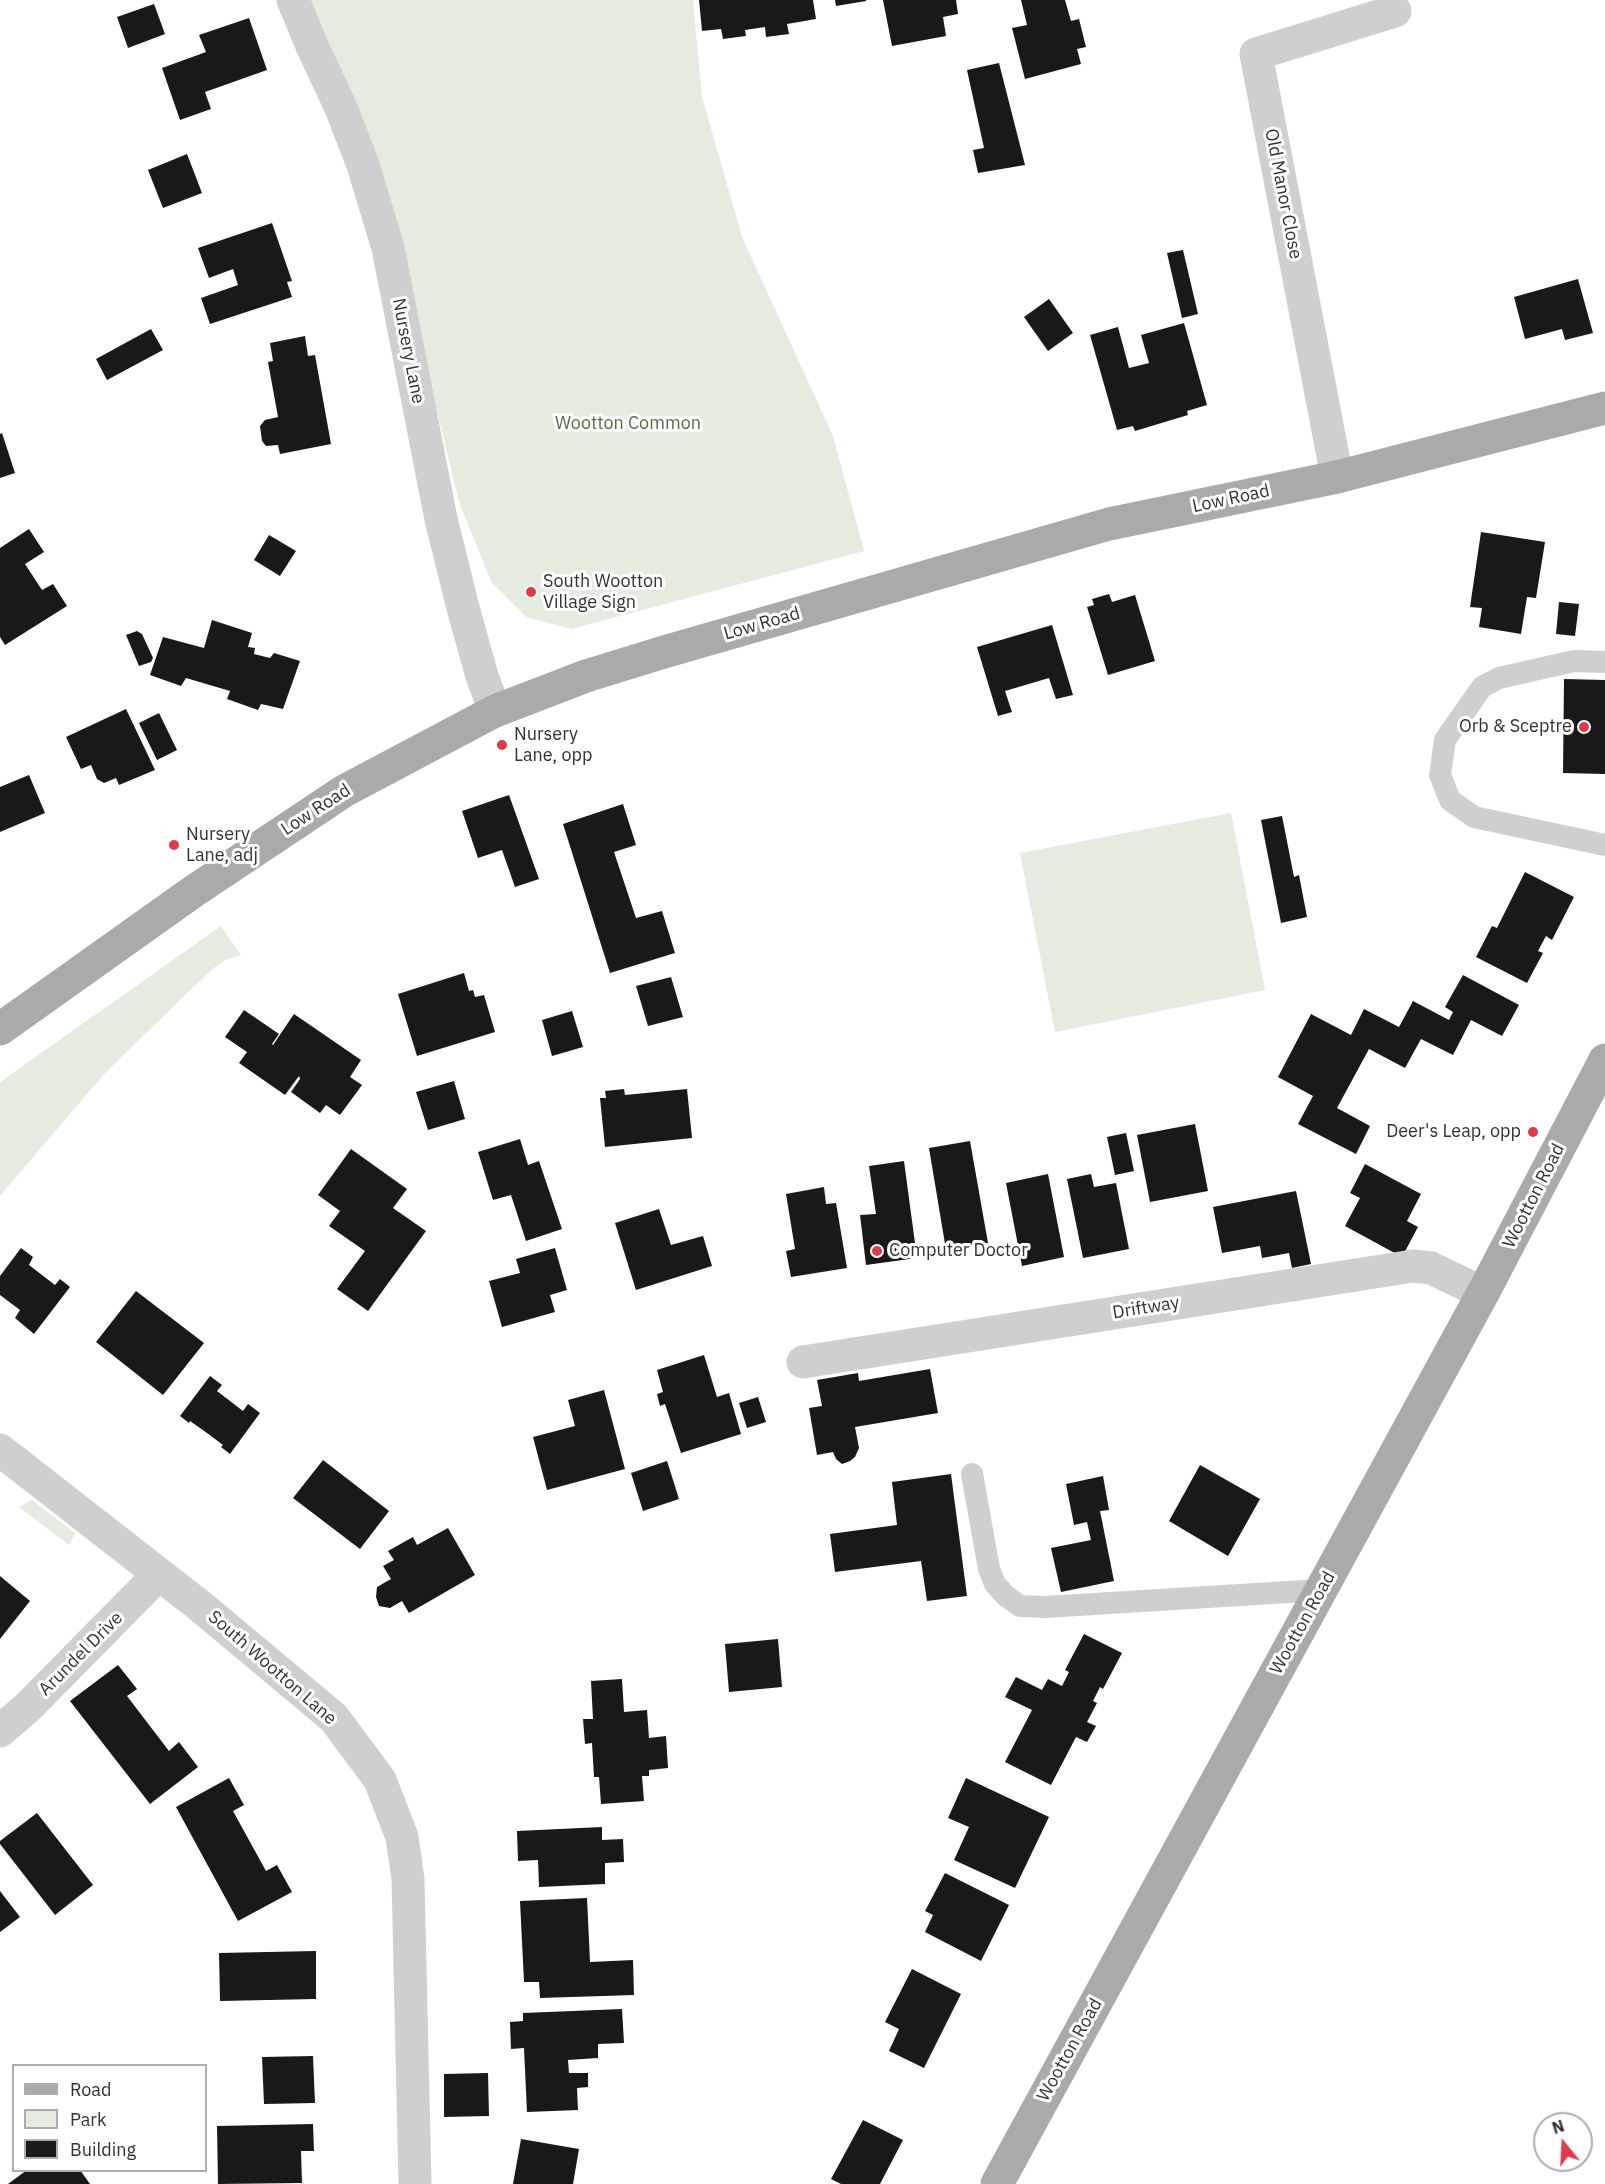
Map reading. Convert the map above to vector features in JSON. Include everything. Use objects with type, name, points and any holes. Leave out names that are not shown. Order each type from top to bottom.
[{"type":"main road","name":"Low Road","points":[[0,1029],[194,891],[344,791],[495,711],[586,676],[664,652],[1098,527],[1337,477],[1605,408]]},
{"type":"main road","name":"Wootton Road","points":[[997,2184],[1483,1293],[1605,1060]]},
{"type":"street","name":"Nursery Lane","points":[[293,0],[341,108],[363,165],[388,248],[441,519],[482,676],[495,711]]},
{"type":"street","name":"Old Manor Close","points":[[1337,477],[1256,54],[1395,11]]},
{"type":"street","name":"Driftway","points":[[803,1362],[1413,1266],[1431,1268],[1483,1293]]},
{"type":"street","name":"South Wootton Lane","points":[[0,1450],[200,1606],[334,1719],[380,1780],[402,1837],[408,1879],[415,2184]]},
{"type":"street","name":"Arundel Drive","points":[[0,1731],[28,1707],[159,1574]]},
{"type":"lane","points":[[1605,662],[1574,661],[1499,678],[1482,687],[1445,740],[1440,775],[1450,800],[1474,817],[1605,845]]},
{"type":"lane","points":[[972,1474],[989,1569],[995,1584],[1020,1606],[1068,1606],[1321,1590]]},
{"type":"green space","name":"Wootton Common","points":[[304,0],[693,0],[702,97],[742,237],[833,436],[864,551],[571,629],[526,617],[492,583],[460,505],[387,208]]},
{"type":"green space","points":[[1231,813],[1265,990],[1055,1032],[1020,853]]},
{"type":"green space","points":[[221,926],[241,955],[225,960],[211,970],[105,1073],[0,1196],[0,1082]]},
{"type":"green space","points":[[32,1500],[75,1533],[69,1545],[19,1507]]},
{"type":"building","points":[[699,0],[813,0],[816,19],[787,24],[789,34],[766,37],[765,27],[745,30],[746,36],[723,39],[721,29],[702,31]]},
{"type":"building","points":[[835,0],[866,0],[866,1],[836,6]]},
{"type":"building","points":[[883,0],[956,0],[958,14],[943,17],[946,36],[892,46]]},
{"type":"building","points":[[1021,0],[1065,0],[1071,21],[1079,19],[1086,47],[1077,49],[1081,64],[1025,79],[1012,28],[1027,25]]},
{"type":"building","points":[[154,4],[165,34],[128,48],[117,17]]},
{"type":"building","points":[[249,18],[267,70],[205,92],[211,109],[180,120],[162,68],[206,52],[199,35]]},
{"type":"building","points":[[999,63],[1025,165],[978,173],[973,150],[984,148],[967,70]]},
{"type":"building","points":[[187,154],[202,193],[163,208],[148,170]]},
{"type":"building","points":[[272,223],[292,281],[287,282],[292,297],[210,324],[201,298],[238,285],[233,269],[209,278],[198,248]]},
{"type":"building","points":[[1183,250],[1198,314],[1182,318],[1167,253]]},
{"type":"building","points":[[1578,279],[1593,333],[1565,340],[1562,329],[1525,339],[1514,297]]},
{"type":"building","points":[[1049,299],[1073,333],[1048,351],[1024,317]]},
{"type":"building","points":[[1184,323],[1207,405],[1187,411],[1188,415],[1135,431],[1133,426],[1117,430],[1090,335],[1118,327],[1129,368],[1149,363],[1141,335]]},
{"type":"building","points":[[151,329],[163,350],[107,380],[96,359]]},
{"type":"building","points":[[305,336],[308,356],[315,355],[331,444],[280,454],[278,445],[266,446],[262,441],[260,426],[265,420],[278,417],[268,362],[273,361],[270,343]]},
{"type":"building","points":[[2,433],[15,473],[0,478],[0,434]]},
{"type":"building","points":[[29,529],[44,552],[25,564],[42,590],[53,584],[67,606],[5,645],[0,637],[0,548]]},
{"type":"building","points":[[1481,532],[1545,542],[1536,598],[1527,597],[1521,634],[1479,627],[1482,608],[1470,607]]},
{"type":"building","points":[[269,535],[296,551],[280,576],[254,560]]},
{"type":"building","points":[[1109,594],[1112,602],[1135,595],[1155,661],[1108,675],[1087,607],[1094,605],[1092,599]]},
{"type":"building","points":[[1559,602],[1579,604],[1575,636],[1556,634]]},
{"type":"building","points":[[212,620],[252,633],[248,647],[255,648],[254,654],[270,658],[274,653],[300,661],[283,709],[261,704],[258,710],[227,699],[230,691],[186,678],[181,686],[150,675],[163,637],[204,648]]},
{"type":"building","points":[[1052,625],[1073,695],[1056,699],[1049,678],[1005,691],[1012,712],[998,716],[977,647]]},
{"type":"building","points":[[137,631],[142,634],[153,658],[151,662],[139,666],[126,635]]},
{"type":"building","name":"Orb & Sceptre","points":[[1564,679],[1605,680],[1605,774],[1563,773]]},
{"type":"building","points":[[126,709],[155,770],[119,785],[116,778],[104,783],[97,779],[91,765],[81,769],[66,737]]},
{"type":"building","points":[[159,713],[177,750],[157,760],[139,723]]},
{"type":"building","points":[[29,775],[45,813],[0,832],[0,787]]},
{"type":"building","points":[[509,795],[539,879],[515,887],[502,850],[478,858],[462,811]]},
{"type":"building","points":[[623,804],[636,845],[614,852],[636,918],[662,911],[675,953],[610,973],[563,824]]},
{"type":"building","points":[[1282,816],[1294,877],[1299,875],[1307,917],[1281,923],[1261,820]]},
{"type":"building","points":[[1525,872],[1574,897],[1552,940],[1546,936],[1538,951],[1543,953],[1527,983],[1476,957],[1492,926],[1497,928]]},
{"type":"building","points":[[464,973],[469,991],[473,990],[475,997],[484,995],[495,1032],[417,1056],[398,994]]},
{"type":"building","points":[[1463,975],[1519,1005],[1502,1036],[1471,1020],[1453,1055],[1421,1039],[1405,1068],[1369,1049],[1337,1108],[1370,1126],[1356,1154],[1298,1124],[1313,1096],[1278,1077],[1311,1014],[1351,1035],[1364,1009],[1399,1027],[1413,1001],[1449,1020],[1453,1012],[1445,1007]]},
{"type":"building","points":[[671,977],[683,1017],[648,1026],[636,986]]},
{"type":"building","points":[[244,1010],[279,1034],[273,1045],[294,1014],[361,1060],[350,1077],[362,1085],[340,1115],[326,1105],[320,1113],[291,1092],[300,1079],[299,1076],[285,1095],[239,1063],[247,1052],[225,1037]]},
{"type":"building","points":[[572,1011],[583,1047],[552,1056],[542,1020]]},
{"type":"building","points":[[454,1081],[465,1119],[428,1130],[416,1092]]},
{"type":"building","points":[[624,1089],[625,1095],[687,1089],[692,1138],[605,1147],[600,1098],[606,1098],[605,1091]]},
{"type":"building","points":[[1195,1124],[1208,1191],[1150,1202],[1137,1135]]},
{"type":"building","points":[[1126,1133],[1134,1171],[1115,1175],[1107,1137]]},
{"type":"building","points":[[520,1139],[528,1165],[539,1161],[562,1229],[526,1241],[511,1195],[493,1200],[478,1152]]},
{"type":"building","points":[[970,1141],[988,1243],[946,1250],[929,1148]]},
{"type":"building","points":[[351,1149],[407,1189],[393,1208],[426,1231],[368,1311],[337,1289],[365,1251],[329,1226],[340,1211],[318,1195]]},
{"type":"building","points":[[904,1161],[917,1258],[866,1265],[860,1215],[876,1214],[869,1166]]},
{"type":"building","points":[[1365,1164],[1421,1194],[1407,1221],[1418,1227],[1402,1257],[1345,1226],[1360,1198],[1350,1193]]},
{"type":"building","points":[[1048,1174],[1064,1257],[1022,1266],[1006,1183]]},
{"type":"building","points":[[1091,1174],[1094,1187],[1116,1183],[1129,1249],[1083,1258],[1067,1179]]},
{"type":"building","points":[[824,1187],[826,1204],[836,1203],[847,1268],[791,1277],[786,1251],[795,1249],[786,1194]]},
{"type":"building","points":[[1296,1191],[1311,1264],[1292,1268],[1289,1253],[1262,1258],[1260,1246],[1222,1253],[1213,1207]]},
{"type":"building","points":[[659,1209],[671,1245],[703,1236],[712,1266],[636,1290],[615,1223]]},
{"type":"building","points":[[21,1248],[33,1257],[29,1265],[55,1285],[60,1279],[70,1287],[34,1334],[15,1318],[20,1310],[0,1295],[0,1276]]},
{"type":"building","points":[[555,1248],[567,1290],[550,1295],[555,1312],[502,1327],[489,1281],[520,1273],[516,1259]]},
{"type":"building","points":[[136,1291],[204,1343],[163,1395],[96,1342]]},
{"type":"building","points":[[704,1355],[717,1397],[729,1393],[741,1434],[681,1453],[665,1404],[660,1406],[657,1394],[663,1392],[657,1370]]},
{"type":"building","points":[[930,1369],[938,1413],[855,1427],[859,1448],[855,1457],[842,1464],[833,1452],[817,1455],[809,1408],[822,1406],[817,1380],[858,1373],[859,1381]]},
{"type":"building","points":[[210,1376],[222,1385],[217,1391],[243,1411],[248,1404],[260,1413],[230,1454],[221,1447],[223,1445],[180,1416]]},
{"type":"building","points":[[604,1390],[625,1469],[547,1490],[533,1437],[575,1426],[568,1400]]},
{"type":"building","points":[[758,1397],[766,1422],[747,1428],[739,1403]]},
{"type":"building","points":[[323,1460],[389,1511],[360,1549],[293,1498]]},
{"type":"building","points":[[667,1461],[679,1499],[643,1511],[631,1473]]},
{"type":"building","points":[[1200,1465],[1260,1499],[1228,1556],[1169,1521]]},
{"type":"building","points":[[951,1474],[967,1596],[927,1601],[921,1561],[835,1572],[830,1534],[897,1525],[892,1482]]},
{"type":"building","points":[[1103,1476],[1109,1510],[1100,1511],[1114,1581],[1061,1592],[1051,1548],[1091,1540],[1087,1522],[1074,1525],[1066,1484]]},
{"type":"building","points":[[448,1528],[475,1575],[409,1613],[402,1601],[390,1608],[379,1606],[376,1597],[377,1587],[391,1579],[383,1566],[394,1560],[388,1551],[413,1537],[417,1545]]},
{"type":"building","points":[[0,1576],[30,1601],[0,1639]]},
{"type":"building","points":[[1084,1634],[1122,1653],[1103,1689],[1100,1687],[1093,1701],[1097,1703],[1087,1722],[1096,1726],[1087,1742],[1076,1737],[1051,1785],[1005,1762],[1032,1710],[1005,1697],[1016,1677],[1042,1690],[1048,1679],[1062,1686],[1069,1672],[1065,1670]]},
{"type":"building","points":[[778,1639],[782,1687],[729,1692],[725,1644]]},
{"type":"building","points":[[118,1665],[137,1689],[127,1696],[169,1751],[179,1742],[198,1767],[150,1804],[70,1701]]},
{"type":"building","points":[[622,1679],[624,1712],[647,1710],[649,1738],[666,1736],[668,1768],[649,1770],[649,1776],[642,1776],[644,1801],[601,1804],[599,1777],[594,1777],[592,1743],[585,1744],[583,1719],[593,1719],[591,1681]]},
{"type":"building","points":[[229,1778],[244,1805],[233,1811],[266,1871],[277,1865],[292,1892],[238,1921],[176,1807]]},
{"type":"building","points":[[966,1778],[1049,1817],[1015,1888],[954,1860],[969,1827],[948,1818]]},
{"type":"building","points":[[37,1813],[93,1885],[55,1915],[0,1844],[0,1841]]},
{"type":"building","points":[[602,1827],[602,1840],[623,1839],[624,1862],[605,1863],[605,1884],[539,1887],[538,1860],[518,1861],[517,1831]]},
{"type":"building","points":[[945,1873],[1009,1905],[981,1961],[925,1932],[933,1915],[925,1911]]},
{"type":"building","points":[[0,1891],[20,1917],[0,1932]]},
{"type":"building","points":[[587,1898],[590,1962],[633,1960],[634,1995],[540,1998],[539,1982],[524,1982],[520,1901]]},
{"type":"building","points":[[316,1951],[316,1999],[220,2001],[219,1953]]},
{"type":"building","points":[[912,1969],[961,1994],[924,2068],[889,2051],[899,2029],[885,2022]]},
{"type":"building","points":[[622,2009],[624,2043],[598,2044],[598,2058],[568,2060],[569,2073],[588,2073],[588,2087],[577,2088],[578,2110],[527,2112],[524,2048],[511,2049],[510,2022],[523,2021],[523,2013]]},
{"type":"building","points":[[313,2056],[315,2103],[264,2104],[262,2057]]},
{"type":"building","points":[[488,2073],[489,2116],[444,2117],[444,2074]]},
{"type":"building","points":[[863,2120],[903,2140],[880,2184],[841,2184],[831,2179]]},
{"type":"building","points":[[313,2124],[314,2151],[301,2151],[302,2183],[218,2184],[217,2126]]},
{"type":"building","points":[[521,2139],[579,2149],[573,2184],[513,2184]]},
{"type":"building","points":[[24,2172],[81,2172],[90,2184],[8,2184]]},
{"type":"place","name":"South Wootton Village Sign","points":[[531,592]]},
{"type":"place","name":"Orb & Sceptre","points":[[1584,727]]},
{"type":"place","name":"Nursery Lane, opp","points":[[502,745]]},
{"type":"place","name":"Nursery Lane, adj","points":[[174,845]]},
{"type":"place","name":"Deer's Leap, opp","points":[[1533,1132]]},
{"type":"place","name":"Computer Doctor","points":[[877,1251]]}]
